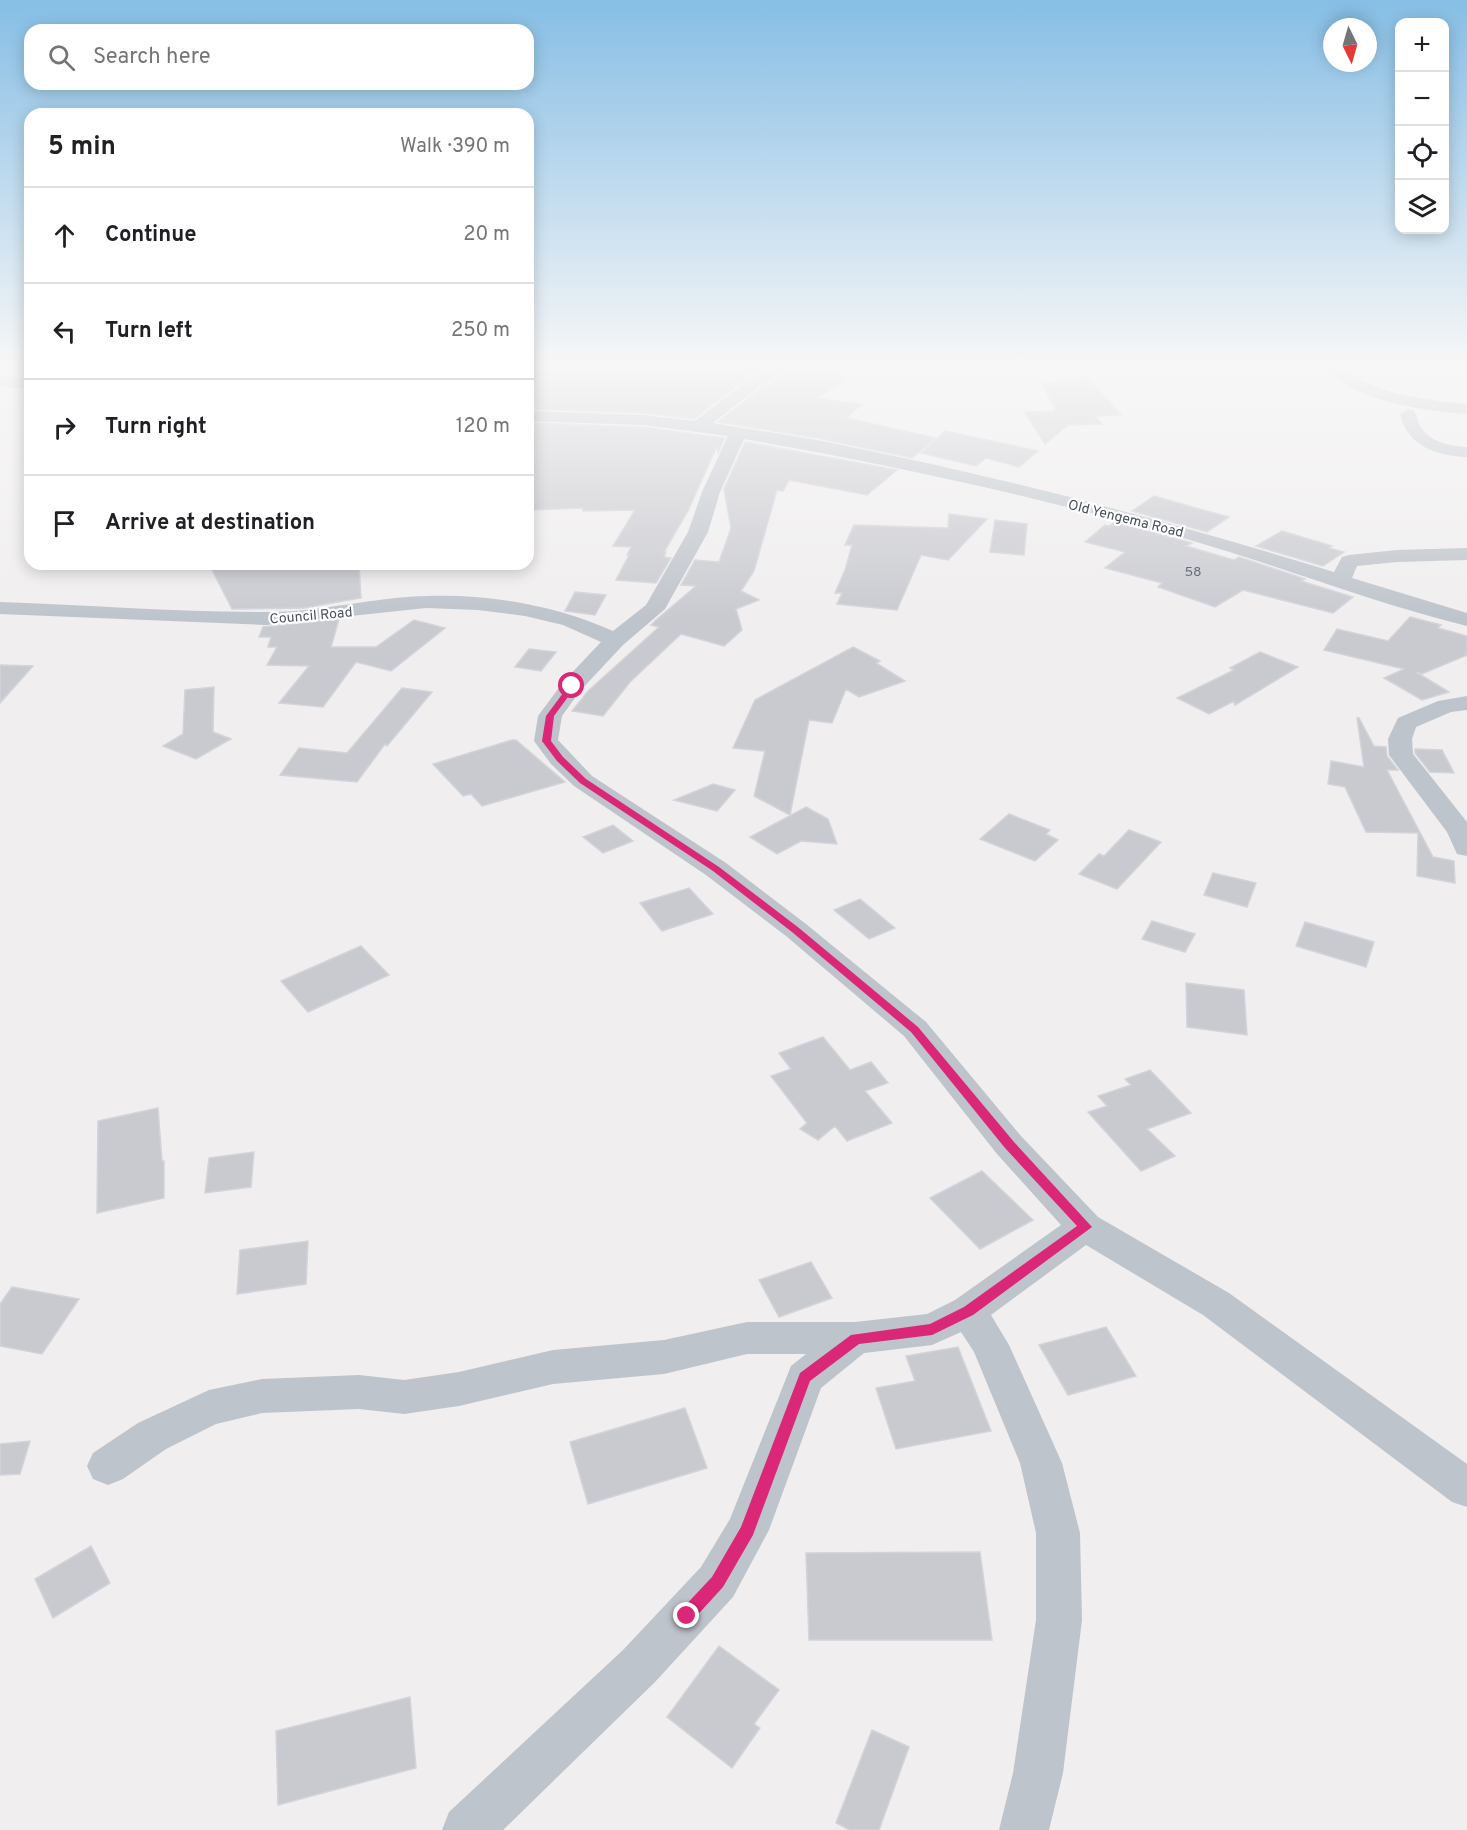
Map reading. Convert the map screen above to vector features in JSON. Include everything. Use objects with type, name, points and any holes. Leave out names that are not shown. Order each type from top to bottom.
[{"type":"street","points":[[731,449],[711,492],[698,532],[654,609],[615,640],[572,686],[550,716],[546,741],[560,759],[583,781],[662,831],[734,883],[862,983],[915,1029],[1010,1145],[1085,1227],[1216,1304],[1467,1488]]},
{"type":"street","name":"Old Yengema Road","points":[[836,449],[1086,507],[1197,536],[1467,620]]},
{"type":"street","points":[[1447,449],[1467,452]]},
{"type":"street","points":[[1340,581],[1349,561],[1397,556],[1467,554]]},
{"type":"street","name":"Council Road","points":[[0,608],[266,619],[426,602],[457,603],[525,610],[570,620],[615,640]]},
{"type":"street","points":[[1467,703],[1446,706],[1406,723],[1400,739],[1401,755],[1460,831],[1467,848]]},
{"type":"street","points":[[108,1466],[152,1436],[209,1408],[262,1396],[359,1392],[404,1397],[459,1389],[553,1367],[664,1357],[747,1338],[855,1338],[932,1329],[968,1311],[1085,1227]]},
{"type":"street","points":[[968,1311],[990,1345],[1041,1463],[1058,1533],[1059,1620],[1038,1773],[1024,1830]]},
{"type":"street","points":[[467,1830],[639,1666],[717,1582],[747,1530],[805,1377],[855,1338]]},
{"type":"building","points":[[534,449],[715,449],[688,511],[664,552],[666,552],[664,557],[671,558],[656,583],[616,580],[631,547],[613,546],[635,510],[583,511],[583,508],[534,510]]},
{"type":"building","points":[[742,449],[785,449],[897,470],[867,495],[789,480],[783,491],[777,490],[754,571],[741,591],[759,600],[736,609],[742,630],[724,646],[681,634],[630,682],[603,716],[572,711],[588,691],[659,627],[651,625],[696,586],[681,585],[695,560],[719,562],[731,528],[724,489]]},
{"type":"building","points":[[871,449],[922,449],[912,458]]},
{"type":"building","points":[[925,449],[1038,451],[1019,467],[986,458],[976,466],[921,453]]},
{"type":"building","points":[[1154,496],[1229,517],[1207,532],[1132,511]]},
{"type":"building","points":[[949,514],[987,519],[948,560],[921,555],[897,610],[837,604],[842,593],[835,593],[852,545],[845,545],[854,525],[948,528]]},
{"type":"building","points":[[995,520],[1027,524],[1024,555],[990,552]]},
{"type":"building","points":[[1115,522],[1192,543],[1186,546],[1234,560],[1239,557],[1305,579],[1301,581],[1353,597],[1333,613],[1243,590],[1215,607],[1158,587],[1162,583],[1105,568],[1125,552],[1085,542],[1105,525],[1109,526]]},
{"type":"building","points":[[1282,531],[1332,546],[1329,548],[1344,552],[1323,566],[1256,546]]},
{"type":"building","points":[[212,570],[359,570],[361,598],[304,608],[232,609]]},
{"type":"building","points":[[575,592],[606,595],[595,615],[565,611]]},
{"type":"building","points":[[1410,617],[1441,625],[1438,628],[1467,636],[1467,655],[1422,674],[1416,672],[1449,692],[1422,700],[1384,678],[1404,669],[1324,650],[1337,629],[1388,641]]},
{"type":"building","points":[[339,619],[331,647],[376,647],[414,620],[445,628],[391,671],[356,662],[323,707],[279,703],[309,666],[267,665],[277,647],[268,647],[271,637],[259,637],[263,627]]},
{"type":"building","points":[[853,647],[880,661],[876,663],[905,681],[859,697],[846,689],[832,723],[809,720],[790,815],[754,796],[765,751],[733,748],[755,700]]},
{"type":"building","points":[[529,649],[556,652],[541,671],[515,667]]},
{"type":"building","points":[[1260,652],[1298,667],[1235,705],[1234,701],[1209,714],[1177,698],[1234,670],[1230,668]]},
{"type":"building","points":[[0,665],[33,666],[0,703]]},
{"type":"building","points":[[214,687],[213,732],[231,739],[196,759],[163,746],[183,734],[185,690]]},
{"type":"building","points":[[402,688],[432,692],[387,746],[385,744],[357,782],[280,775],[299,748],[347,753]]},
{"type":"building","points":[[1357,718],[1374,746],[1386,747],[1387,756],[1398,770],[1387,770],[1433,857],[1454,861],[1455,883],[1417,876],[1418,833],[1366,832],[1345,787],[1328,784],[1331,761],[1364,767]]},
{"type":"building","points":[[516,740],[565,782],[482,806],[471,794],[463,796],[433,764]]},
{"type":"building","points":[[1415,749],[1442,750],[1454,773],[1430,772],[1415,753]]},
{"type":"building","points":[[713,784],[735,790],[717,811],[674,800]]},
{"type":"building","points":[[806,807],[828,819],[837,844],[801,841],[777,854],[750,837]]},
{"type":"building","points":[[1009,814],[1050,830],[1046,834],[1058,840],[1035,861],[980,839]]},
{"type":"building","points":[[613,825],[633,841],[603,853],[583,837]]},
{"type":"building","points":[[1129,830],[1161,842],[1117,889],[1079,874],[1099,854],[1104,856]]},
{"type":"building","points":[[1213,873],[1256,883],[1247,907],[1204,895]]},
{"type":"building","points":[[689,888],[713,914],[662,931],[640,903]]},
{"type":"building","points":[[860,899],[895,928],[869,939],[834,910]]},
{"type":"building","points":[[1152,921],[1195,934],[1185,952],[1142,939]]},
{"type":"building","points":[[1305,922],[1374,942],[1366,967],[1296,946]]},
{"type":"building","points":[[361,946],[389,975],[308,1012],[281,981]]},
{"type":"building","points":[[1186,983],[1244,990],[1247,1035],[1187,1027]]},
{"type":"building","points":[[823,1037],[850,1070],[871,1062],[888,1083],[865,1091],[892,1123],[847,1141],[835,1126],[818,1140],[800,1129],[807,1123],[771,1076],[791,1069],[779,1053]]},
{"type":"building","points":[[1150,1070],[1191,1113],[1147,1129],[1175,1156],[1141,1171],[1088,1112],[1107,1106],[1098,1096],[1131,1085],[1125,1079]]},
{"type":"building","points":[[158,1108],[162,1161],[164,1161],[164,1198],[97,1213],[98,1121]]},
{"type":"building","points":[[254,1152],[251,1187],[205,1193],[209,1158]]},
{"type":"building","points":[[982,1171],[1033,1220],[980,1249],[930,1198]]},
{"type":"building","points":[[308,1241],[306,1284],[237,1294],[240,1250]]},
{"type":"building","points":[[811,1262],[832,1298],[779,1317],[759,1280]]},
{"type":"building","points":[[12,1287],[79,1299],[42,1354],[0,1346],[0,1304]]},
{"type":"building","points":[[1106,1327],[1136,1376],[1068,1395],[1039,1345]]},
{"type":"building","points":[[958,1347],[991,1431],[896,1449],[876,1388],[915,1381],[906,1356]]},
{"type":"building","points":[[685,1408],[707,1468],[588,1504],[570,1442]]},
{"type":"building","points":[[30,1441],[20,1474],[0,1475],[0,1444]]},
{"type":"building","points":[[91,1546],[110,1583],[53,1618],[35,1579]]},
{"type":"building","points":[[980,1552],[992,1640],[809,1640],[806,1553]]},
{"type":"building","points":[[719,1646],[779,1690],[754,1724],[760,1728],[732,1768],[667,1717]]},
{"type":"building","points":[[410,1697],[416,1768],[278,1805],[276,1731]]},
{"type":"building","points":[[872,1730],[909,1747],[879,1830],[850,1830],[836,1823]]},
{"type":"route","points":[[572,686],[550,716],[546,741],[560,759],[583,781],[662,831],[716,869],[862,983],[915,1029],[1010,1145],[1085,1227],[1015,1280],[968,1311],[932,1329],[855,1338],[805,1377],[789,1414],[747,1530],[717,1582],[687,1616]]}]
